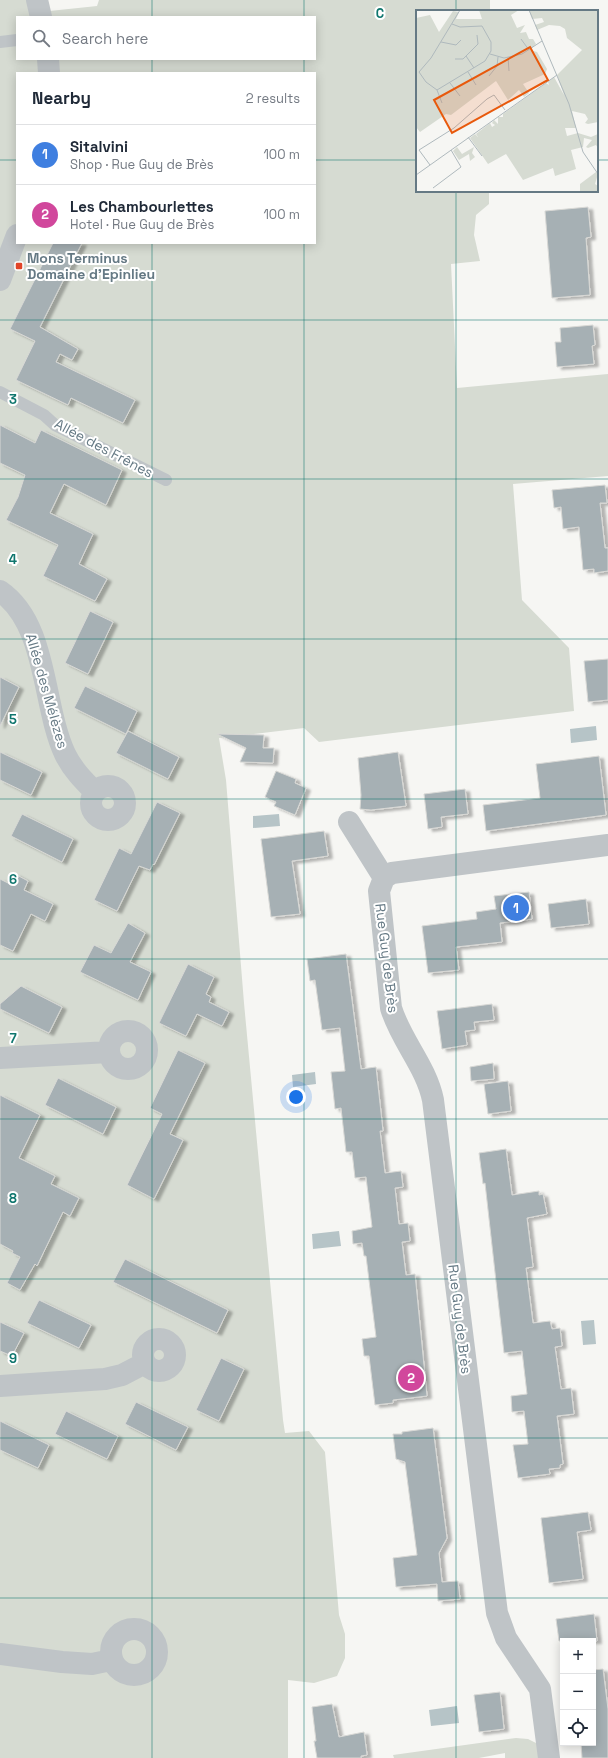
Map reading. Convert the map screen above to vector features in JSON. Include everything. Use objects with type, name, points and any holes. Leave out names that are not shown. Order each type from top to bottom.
[{"type":"street","points":[[37,0],[41,16]]},
{"type":"street","points":[[48,60],[49,72]]},
{"type":"street","points":[[0,280],[16,238]]},
{"type":"street","name":"Allée des Mélèzes","points":[[0,591],[11,599],[26,619],[65,755],[73,768],[95,792]]},
{"type":"street","points":[[350,822],[384,878],[392,873],[403,871],[608,845]]},
{"type":"street","name":"Rue Guy de Brès","points":[[384,878],[379,891],[391,1008],[396,1022],[425,1073],[433,1100],[497,1614],[506,1638],[540,1689],[549,1758]]},
{"type":"street","points":[[0,1058],[109,1052]]},
{"type":"street","points":[[0,1386],[105,1379],[122,1375],[145,1363]]},
{"type":"street","points":[[0,1654],[85,1664],[110,1660]]},
{"type":"lane","points":[[0,42],[16,40]]},
{"type":"lane","name":"Allée des Frênes","points":[[0,392],[44,414],[55,425],[166,480]]},
{"type":"shaded area","points":[[0,0],[37,0],[40,12],[97,6],[99,0],[490,0],[490,10],[416,10],[416,192],[489,192],[489,204],[476,215],[474,235],[480,261],[451,264],[457,388],[608,374],[608,476],[513,484],[522,600],[569,648],[574,711],[319,742],[304,728],[219,738],[226,780],[244,1003],[283,1420],[285,1433],[309,1431],[325,1452],[339,1615],[345,1634],[345,1658],[337,1676],[314,1683],[288,1680],[288,1758],[0,1758]]},
{"type":"shaded area","points":[[596,726],[597,740],[571,743],[570,729]]},
{"type":"shaded area","points":[[279,814],[280,826],[253,828],[253,816]]},
{"type":"shaded area","points":[[315,1072],[316,1084],[293,1087],[292,1075]]},
{"type":"shaded area","points":[[339,1231],[341,1246],[313,1249],[312,1234]]},
{"type":"shaded area","points":[[594,1320],[596,1344],[583,1345],[581,1321]]},
{"type":"shaded area","points":[[457,1706],[459,1723],[431,1726],[429,1710]]},
{"type":"shaded area","points":[[516,1738],[528,1739],[540,1745],[542,1758],[505,1758],[505,1753],[479,1758],[394,1758],[393,1755]]},
{"type":"building","points":[[588,207],[591,237],[586,238],[590,295],[552,298],[545,211]]},
{"type":"building","points":[[52,244],[82,244],[40,327],[78,349],[72,360],[60,354],[56,362],[135,400],[123,423],[71,398],[68,405],[16,380],[35,341],[10,329]]},
{"type":"building","points":[[593,325],[595,345],[592,346],[594,364],[557,367],[555,342],[561,342],[560,328]]},
{"type":"building","points":[[0,425],[35,443],[41,430],[122,470],[106,505],[64,484],[50,513],[93,534],[79,564],[107,579],[95,601],[43,576],[58,545],[6,520],[18,497],[25,475],[0,463]]},
{"type":"building","points":[[605,485],[607,503],[600,503],[605,548],[608,548],[608,571],[594,573],[594,569],[583,570],[579,527],[563,529],[561,507],[554,508],[552,490]]},
{"type":"building","points":[[90,611],[113,622],[88,674],[65,663]]},
{"type":"building","points":[[608,659],[608,700],[588,702],[584,661]]},
{"type":"building","points":[[0,677],[19,687],[0,726]]},
{"type":"building","points":[[85,686],[137,711],[126,734],[74,708]]},
{"type":"building","points":[[128,731],[179,757],[168,779],[116,753]]},
{"type":"building","points":[[217,734],[264,735],[263,748],[274,748],[273,763],[240,762],[246,748]]},
{"type":"building","points":[[0,752],[42,772],[31,795],[0,780]]},
{"type":"building","points":[[398,752],[406,806],[371,810],[360,809],[361,795],[358,758]]},
{"type":"building","points":[[599,756],[606,815],[486,831],[483,805],[540,798],[536,764]]},
{"type":"building","points":[[276,771],[296,779],[295,783],[306,788],[295,815],[274,806],[276,802],[265,797]]},
{"type":"building","points":[[465,789],[468,814],[441,817],[442,827],[428,829],[424,794]]},
{"type":"building","points":[[157,802],[180,813],[154,865],[153,864],[150,870],[139,866],[117,911],[94,900],[119,848],[131,854]]},
{"type":"building","points":[[22,814],[73,839],[62,862],[11,836]]},
{"type":"building","points":[[324,831],[328,856],[292,861],[300,914],[271,917],[261,839]]},
{"type":"building","points":[[15,874],[28,881],[24,890],[53,904],[45,921],[31,914],[13,951],[0,945],[0,879],[10,884]]},
{"type":"building","points":[[529,892],[532,919],[500,923],[502,942],[456,947],[459,970],[428,973],[422,926],[477,919],[476,912],[496,909],[494,896]]},
{"type":"building","points":[[586,899],[589,924],[551,928],[548,904]]},
{"type":"building","points":[[128,923],[145,933],[130,962],[151,972],[138,1000],[80,972],[94,945],[111,953]]},
{"type":"building","points":[[346,954],[361,1069],[376,1067],[383,1131],[380,1131],[385,1173],[401,1171],[403,1187],[395,1188],[399,1224],[408,1223],[410,1241],[402,1242],[406,1275],[415,1274],[427,1396],[393,1400],[393,1403],[375,1405],[369,1356],[364,1356],[362,1339],[376,1337],[366,1256],[364,1256],[362,1243],[353,1244],[352,1231],[372,1227],[366,1177],[355,1178],[352,1152],[346,1152],[341,1108],[335,1109],[331,1072],[345,1071],[340,1028],[322,1030],[315,980],[310,981],[307,959]]},
{"type":"building","points":[[188,964],[214,977],[206,994],[211,997],[209,1002],[229,1012],[222,1026],[197,1014],[186,1036],[159,1023]]},
{"type":"building","points":[[21,986],[62,1007],[49,1033],[0,1009],[0,1004]]},
{"type":"building","points":[[492,1004],[494,1020],[474,1022],[475,1030],[465,1031],[467,1045],[442,1049],[437,1011]]},
{"type":"building","points":[[178,1050],[205,1063],[170,1134],[183,1140],[154,1199],[127,1185],[162,1114],[150,1108]]},
{"type":"building","points":[[493,1063],[494,1079],[471,1081],[470,1067]]},
{"type":"building","points":[[58,1078],[116,1107],[103,1134],[45,1105]]},
{"type":"building","points":[[508,1081],[511,1111],[488,1114],[484,1084]]},
{"type":"building","points":[[0,1095],[40,1115],[19,1158],[55,1176],[51,1184],[79,1198],[70,1216],[63,1212],[37,1266],[35,1264],[20,1290],[7,1283],[20,1257],[12,1253],[13,1251],[0,1244]]},
{"type":"building","points":[[506,1149],[512,1195],[539,1191],[539,1195],[543,1194],[547,1214],[527,1218],[533,1267],[526,1268],[533,1323],[550,1321],[552,1329],[560,1328],[562,1346],[555,1347],[561,1389],[571,1388],[574,1414],[557,1416],[563,1464],[560,1465],[560,1468],[549,1469],[550,1474],[518,1478],[513,1445],[528,1444],[524,1411],[512,1412],[511,1396],[527,1394],[522,1351],[504,1353],[485,1183],[483,1184],[479,1153]]},
{"type":"building","points":[[125,1259],[228,1310],[217,1333],[113,1282]]},
{"type":"building","points":[[39,1300],[91,1325],[79,1348],[27,1323]]},
{"type":"building","points":[[0,1322],[24,1333],[12,1356],[0,1351]]},
{"type":"building","points":[[221,1358],[244,1369],[219,1421],[196,1410]]},
{"type":"building","points":[[136,1402],[188,1427],[176,1450],[125,1424]]},
{"type":"building","points":[[66,1411],[118,1436],[107,1459],[55,1434]]},
{"type":"building","points":[[0,1421],[49,1445],[38,1468],[0,1450]]},
{"type":"building","points":[[433,1428],[447,1538],[439,1553],[442,1582],[458,1581],[460,1599],[438,1601],[437,1584],[396,1587],[393,1558],[417,1555],[405,1462],[396,1459],[393,1434],[402,1434],[402,1432]]},
{"type":"building","points":[[588,1512],[591,1530],[577,1532],[583,1579],[549,1583],[541,1518]]},
{"type":"building","points":[[594,1614],[597,1641],[596,1638],[560,1638],[559,1641],[556,1619]]},
{"type":"building","points":[[603,1669],[608,1709],[608,1758],[582,1758],[581,1746],[596,1746],[596,1670]]},
{"type":"building","points":[[500,1692],[504,1729],[479,1732],[474,1695]]},
{"type":"building","points":[[332,1704],[339,1737],[364,1732],[367,1755],[361,1756],[361,1758],[317,1758],[314,1741],[316,1741],[312,1707]]},
{"type":"place","name":"Mons Terminus Domaine d'Epinlieu","points":[[19,266]]},
{"type":"place","name":"Sitalvini","points":[[516,908]]},
{"type":"place","name":"Les Chambourlettes","points":[[411,1378]]}]
